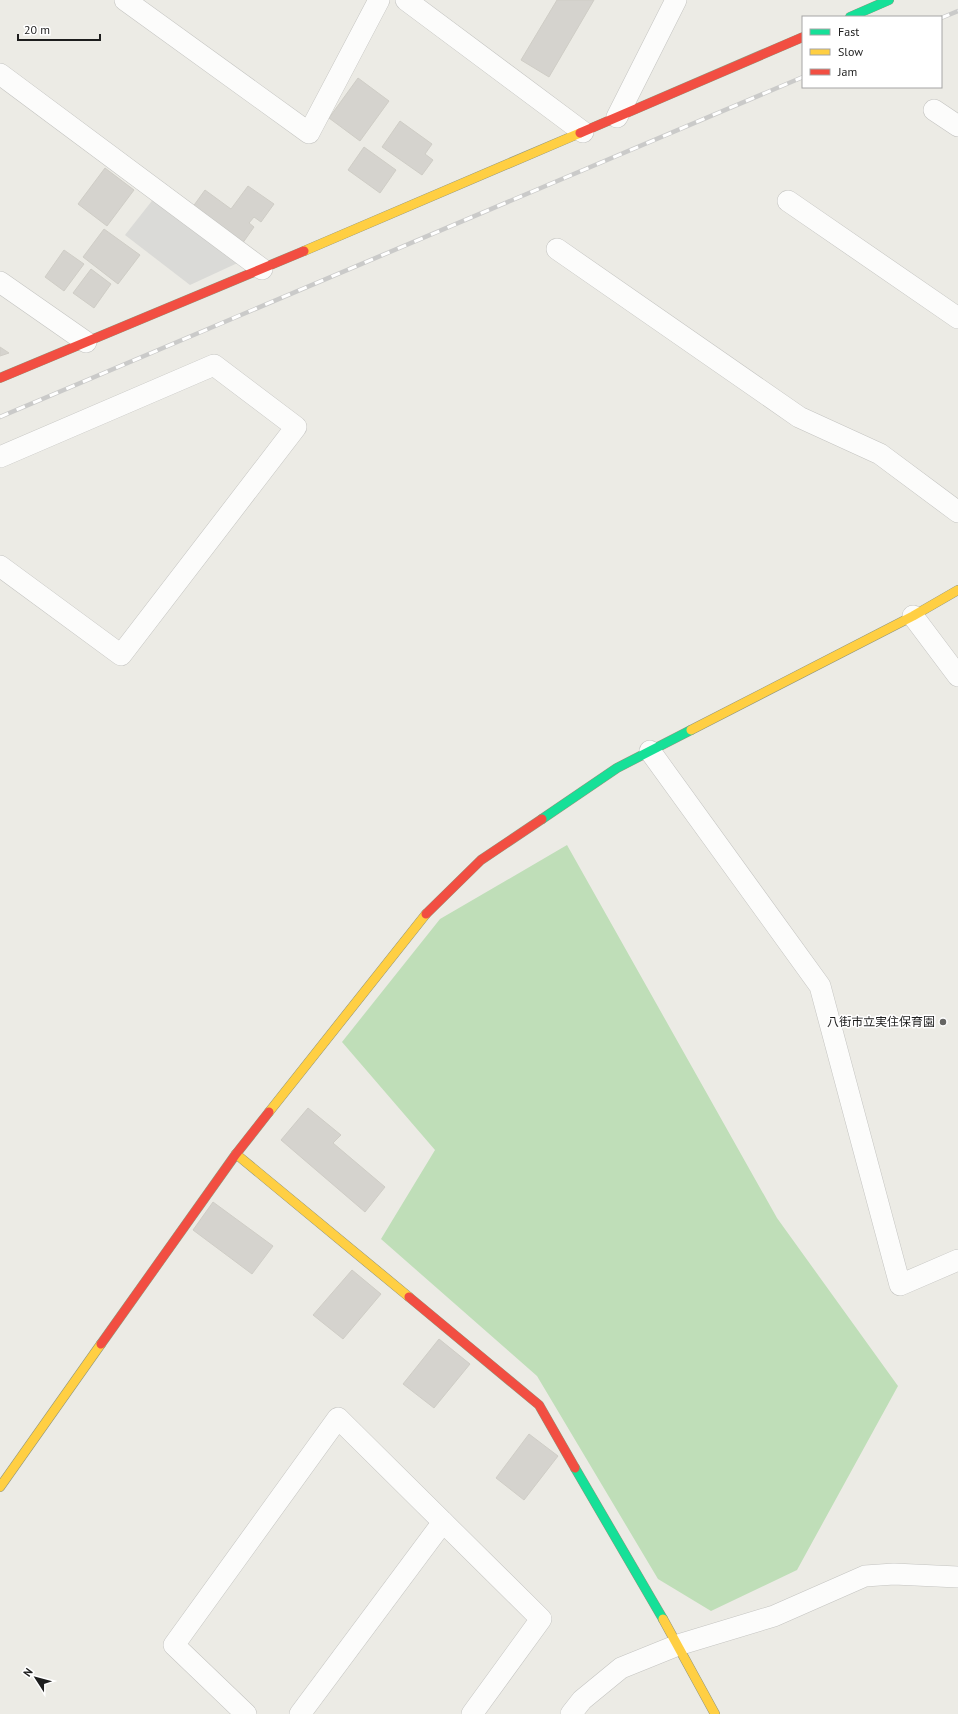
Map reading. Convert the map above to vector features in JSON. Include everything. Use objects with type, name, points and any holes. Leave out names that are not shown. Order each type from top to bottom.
[{"type":"street","points":[[125,0],[310,134],[379,0]]},
{"type":"street","points":[[406,0],[583,132]]},
{"type":"street","points":[[617,117],[676,0]]},
{"type":"street","points":[[852,16],[889,0]]},
{"type":"street","points":[[0,378],[262,269],[802,37]]},
{"type":"street","points":[[0,74],[262,269]]},
{"type":"street","points":[[934,110],[958,126]]},
{"type":"street","points":[[788,201],[958,318]]},
{"type":"street","points":[[557,249],[799,417],[880,454],[958,512]]},
{"type":"street","points":[[0,282],[86,342]]},
{"type":"street","points":[[0,457],[214,365],[296,427],[121,655],[0,566]]},
{"type":"street","points":[[0,1487],[236,1154],[430,908],[481,860],[617,768],[913,616],[958,590]]},
{"type":"street","points":[[913,616],[958,676]]},
{"type":"street","points":[[650,751],[820,986],[900,1285],[958,1260]]},
{"type":"street","points":[[236,1154],[539,1405],[678,1645],[715,1714]]},
{"type":"street","points":[[246,1714],[174,1645],[338,1418],[541,1619],[472,1714]]},
{"type":"street","points":[[300,1714],[443,1522]]},
{"type":"street","points":[[572,1714],[582,1700],[621,1668],[678,1645],[774,1616],[865,1576],[894,1574],[958,1577]]},
{"type":"green space","points":[[567,845],[777,1218],[898,1386],[797,1570],[711,1611],[658,1579],[537,1376],[381,1239],[435,1150],[342,1042],[440,919]]},
{"type":"shaded area","points":[[155,197],[244,260],[190,285],[125,235]]},
{"type":"building","points":[[557,0],[594,0],[549,77],[521,60]]},
{"type":"building","points":[[358,78],[389,101],[360,141],[329,118]]},
{"type":"building","points":[[400,121],[432,144],[425,154],[433,160],[422,175],[382,147]]},
{"type":"building","points":[[364,147],[396,170],[380,193],[348,170]]},
{"type":"building","points":[[105,168],[134,190],[107,226],[78,204]]},
{"type":"building","points":[[248,186],[274,204],[261,222],[254,217],[249,223],[254,227],[242,244],[192,208],[205,190],[231,209]]},
{"type":"building","points":[[104,229],[140,255],[118,284],[83,257]]},
{"type":"building","points":[[64,250],[84,264],[64,291],[45,277]]},
{"type":"building","points":[[91,269],[111,284],[94,308],[73,293]]},
{"type":"building","points":[[0,347],[9,353],[0,356]]},
{"type":"building","points":[[308,1108],[341,1135],[333,1143],[385,1187],[365,1212],[281,1140]]},
{"type":"building","points":[[213,1202],[273,1246],[252,1274],[193,1230]]},
{"type":"building","points":[[352,1270],[381,1294],[343,1339],[313,1315]]},
{"type":"building","points":[[439,1339],[470,1364],[434,1408],[403,1384]]},
{"type":"building","points":[[529,1434],[558,1456],[524,1500],[496,1478]]},
{"type":"railway","points":[[942,18],[958,11]]},
{"type":"railway","points":[[0,417],[802,77]]},
{"type":"traffic: fast","points":[[852,16],[889,0]]},
{"type":"traffic: fast","points":[[542,819],[617,768],[691,730]]},
{"type":"traffic: fast","points":[[575,1468],[663,1619]]},
{"type":"traffic: slow","points":[[304,251],[580,133]]},
{"type":"traffic: slow","points":[[691,730],[913,616],[958,590]]},
{"type":"traffic: slow","points":[[269,1112],[426,914]]},
{"type":"traffic: slow","points":[[236,1154],[409,1297]]},
{"type":"traffic: slow","points":[[0,1487],[101,1344]]},
{"type":"traffic: slow","points":[[663,1619],[715,1714]]},
{"type":"traffic: jam","points":[[580,133],[802,37]]},
{"type":"traffic: jam","points":[[0,378],[304,251]]},
{"type":"traffic: jam","points":[[426,914],[481,860],[542,819]]},
{"type":"traffic: jam","points":[[101,1344],[236,1154],[269,1112]]},
{"type":"traffic: jam","points":[[409,1297],[539,1405],[575,1468]]},
{"type":"place","name":"八街市立実住保育園","points":[[943,1022]]}]
